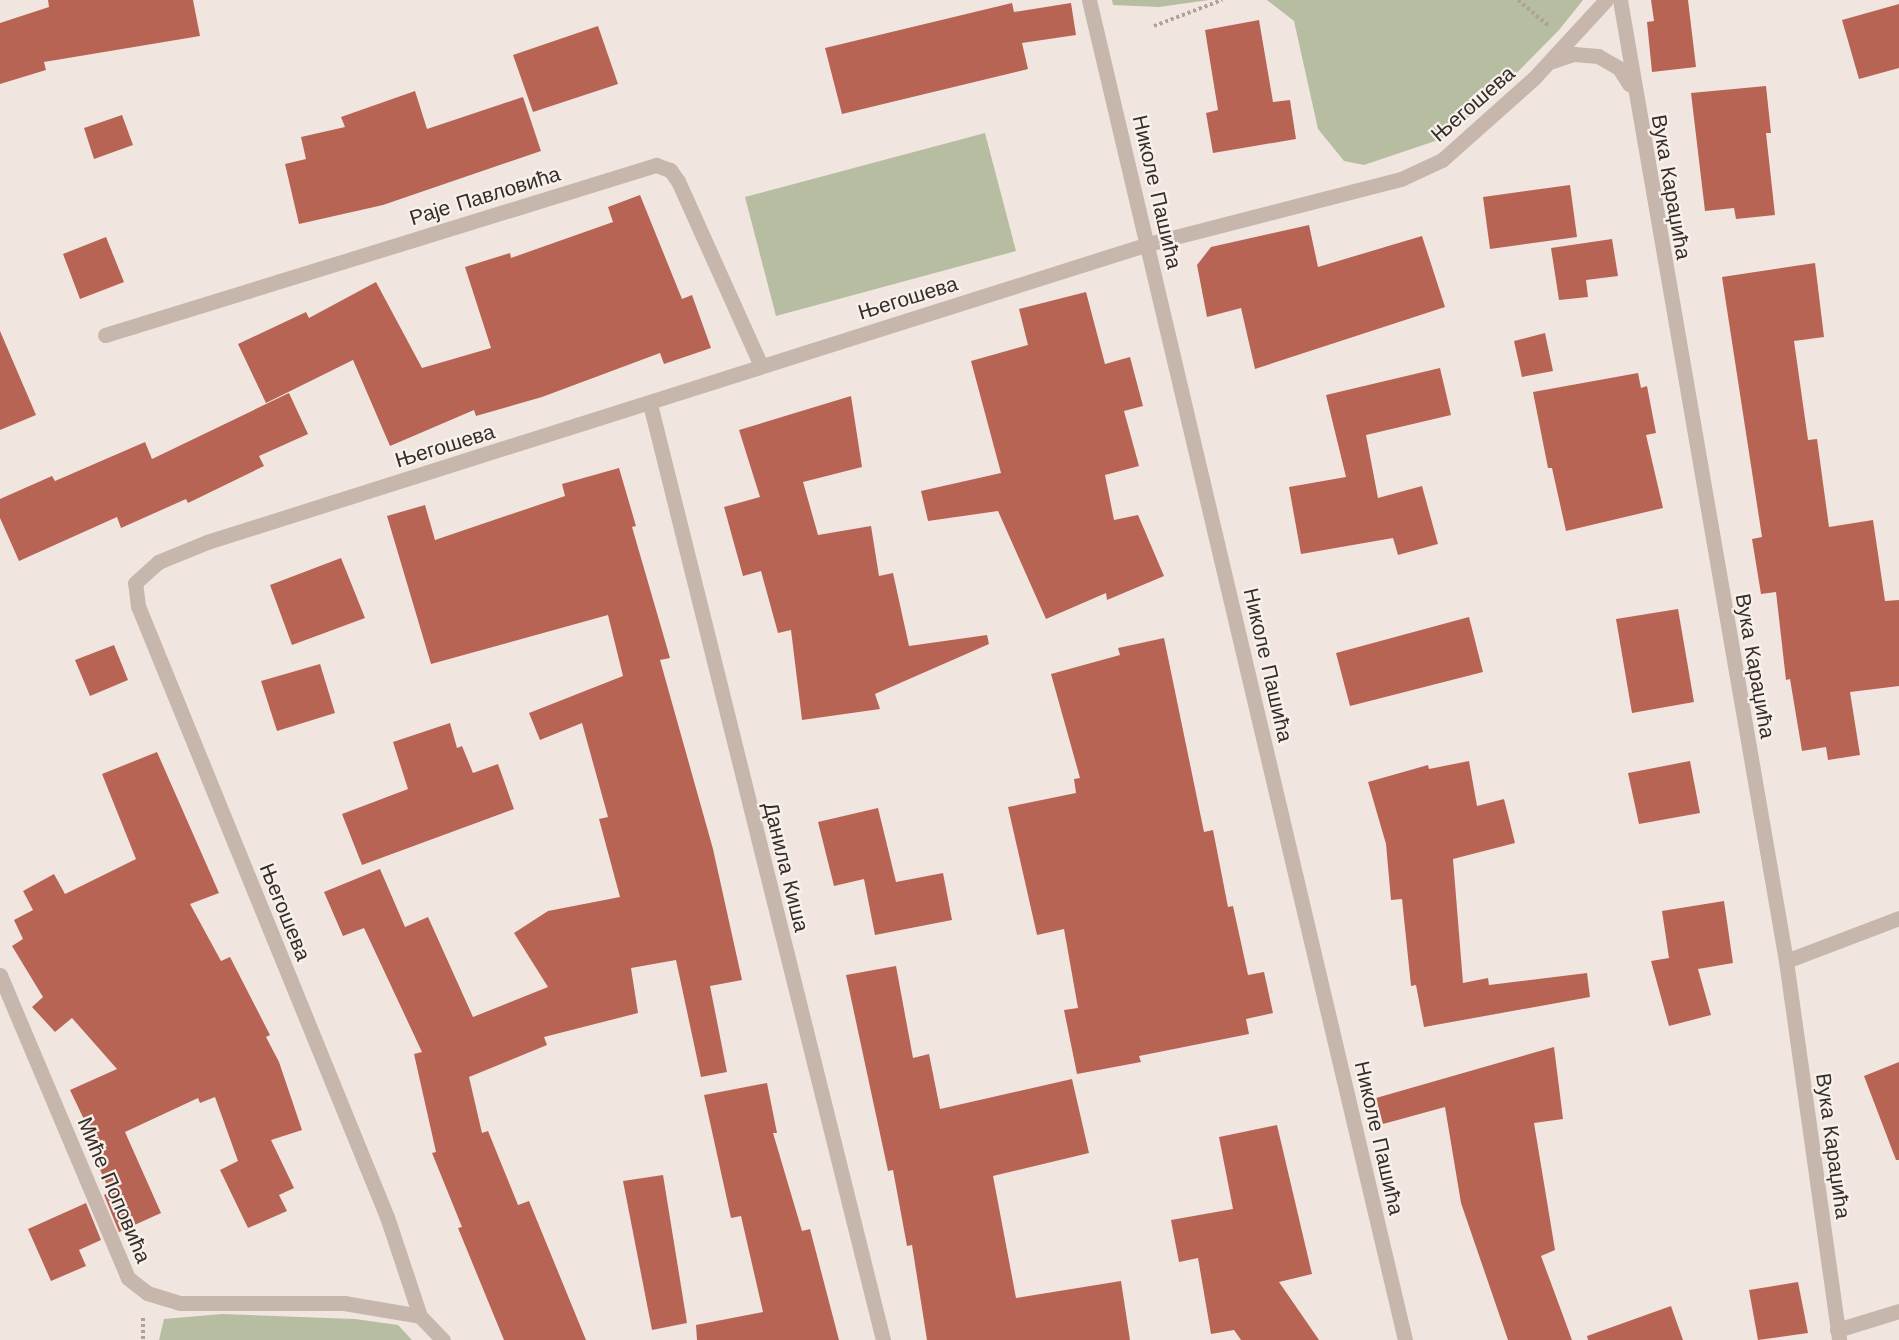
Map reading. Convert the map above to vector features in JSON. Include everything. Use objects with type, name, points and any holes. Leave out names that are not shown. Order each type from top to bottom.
[{"type":"street","name":"Николе Пашића","points":[[1089,0],[1405,1340]]},
{"type":"street","name":"Његошева","points":[[1534,78],[1606,0]]},
{"type":"street","name":"Вука Караџића","points":[[1620,0],[1632,88],[1786,961],[1838,1335]]},
{"type":"street","name":"Његошева","points":[[443,1340],[420,1316],[387,1217],[138,606],[135,583],[158,562],[207,542],[650,404],[761,366],[1148,244],[1401,179],[1442,160],[1551,61],[1574,54],[1598,57],[1619,68],[1632,88]]},
{"type":"street","name":"Раје Павловића","points":[[105,335],[656,165],[670,170],[678,181],[761,366]]},
{"type":"street","name":"Данила Киша","points":[[650,404],[883,1340]]},
{"type":"street","points":[[1786,961],[1899,918]]},
{"type":"street","name":"Миће Поповића","points":[[0,975],[128,1278],[147,1293],[180,1303],[344,1303],[420,1316]]},
{"type":"street","points":[[1838,1335],[1899,1311]]},
{"type":"path","points":[[1211,5],[1216,0]]},
{"type":"path","points":[[1154,26],[1222,0]]},
{"type":"path","points":[[1518,0],[1567,42]]},
{"type":"green space","points":[[1112,0],[1209,0],[1159,7],[1113,5]]},
{"type":"green space","points":[[1267,0],[1583,0],[1559,30],[1489,101],[1441,139],[1364,165],[1344,161],[1318,129],[1294,21]]},
{"type":"green space","points":[[985,133],[1016,251],[776,316],[745,197]]},
{"type":"green space","points":[[222,1314],[355,1319],[398,1325],[412,1340],[159,1340],[164,1319]]},
{"type":"building","points":[[48,0],[193,0],[200,36],[44,62],[46,70],[0,84],[0,23],[49,7]]},
{"type":"building","points":[[1651,0],[1688,0],[1696,67],[1652,72],[1647,22],[1654,21]]},
{"type":"building","points":[[1012,3],[1014,12],[1071,3],[1076,35],[1022,43],[1028,69],[842,114],[825,48]]},
{"type":"building","points":[[1899,4],[1899,68],[1859,79],[1842,20]]},
{"type":"building","points":[[1259,20],[1273,102],[1290,100],[1296,139],[1213,153],[1206,113],[1218,110],[1205,30]]},
{"type":"building","points":[[598,26],[618,84],[533,112],[513,55]]},
{"type":"building","points":[[1766,86],[1771,133],[1766,133],[1775,215],[1736,219],[1734,208],[1705,211],[1691,93]]},
{"type":"building","points":[[415,91],[427,129],[523,97],[541,151],[383,205],[299,224],[285,164],[306,159],[301,137],[345,127],[341,117]]},
{"type":"building","points":[[122,115],[133,145],[94,159],[84,128]]},
{"type":"building","points":[[1570,185],[1577,237],[1490,249],[1483,197]]},
{"type":"building","points":[[640,195],[682,299],[692,295],[711,348],[664,364],[660,353],[542,397],[476,416],[474,410],[390,446],[353,360],[266,403],[238,344],[306,312],[309,318],[376,282],[422,368],[491,348],[465,267],[510,253],[511,258],[613,222],[608,207]]},
{"type":"building","points":[[1309,225],[1318,267],[1422,236],[1445,307],[1255,369],[1241,308],[1207,317],[1197,265],[1211,247]]},
{"type":"building","points":[[106,237],[124,282],[80,299],[63,254]]},
{"type":"building","points":[[1612,239],[1618,276],[1586,280],[1588,297],[1559,300],[1551,248]]},
{"type":"building","points":[[1815,263],[1824,337],[1794,341],[1808,440],[1817,439],[1829,527],[1873,520],[1885,601],[1899,600],[1899,686],[1850,692],[1860,755],[1828,760],[1826,747],[1802,751],[1790,679],[1786,680],[1776,592],[1761,594],[1752,539],[1762,537],[1722,277]]},
{"type":"building","points":[[1086,292],[1105,364],[1130,357],[1143,406],[1124,411],[1139,466],[1105,475],[1114,520],[1138,515],[1164,576],[1107,600],[1106,593],[1046,619],[998,511],[928,521],[921,491],[1001,473],[971,361],[1028,345],[1019,309]]},
{"type":"building","points":[[0,331],[36,415],[0,430]]},
{"type":"building","points":[[1545,333],[1553,371],[1522,377],[1514,341]]},
{"type":"building","points":[[1440,368],[1451,415],[1366,435],[1378,498],[1422,486],[1438,544],[1398,555],[1393,538],[1301,554],[1289,487],[1346,477],[1326,395]]},
{"type":"building","points":[[1638,373],[1641,388],[1647,386],[1656,433],[1646,435],[1663,508],[1566,531],[1552,468],[1548,468],[1533,392]]},
{"type":"building","points":[[289,393],[308,434],[259,456],[264,466],[188,503],[186,499],[121,528],[117,517],[19,561],[0,518],[0,499],[52,476],[55,481],[145,442],[152,459]]},
{"type":"building","points":[[851,396],[862,467],[803,482],[818,535],[871,526],[879,576],[893,573],[909,646],[987,635],[989,644],[875,694],[880,709],[802,720],[791,630],[778,633],[761,571],[743,576],[724,507],[760,497],[739,430]]},
{"type":"building","points":[[619,468],[636,526],[632,527],[670,658],[660,660],[713,849],[742,980],[710,986],[727,1072],[701,1077],[676,960],[631,968],[638,1013],[544,1037],[547,1045],[469,1077],[482,1133],[488,1131],[518,1205],[529,1201],[586,1340],[504,1340],[458,1228],[462,1227],[432,1153],[436,1152],[414,1054],[422,1052],[364,928],[343,936],[324,892],[380,869],[405,927],[428,917],[473,1017],[548,987],[514,933],[548,911],[620,897],[599,819],[608,817],[582,723],[540,740],[529,713],[623,676],[608,615],[431,664],[387,516],[425,505],[435,540],[565,496],[562,484]]},
{"type":"building","points":[[341,558],[365,618],[292,645],[270,585]]},
{"type":"building","points":[[1678,609],[1694,702],[1632,713],[1616,619]]},
{"type":"building","points":[[1469,617],[1483,672],[1350,706],[1336,653]]},
{"type":"building","points":[[1164,638],[1204,832],[1213,830],[1228,907],[1233,906],[1248,975],[1264,972],[1273,1013],[1246,1019],[1249,1034],[1139,1056],[1141,1062],[1077,1074],[1064,1010],[1078,1008],[1064,929],[1037,935],[1008,807],[1076,793],[1074,779],[1080,778],[1051,674],[1120,655],[1118,648]]},
{"type":"building","points":[[114,645],[128,680],[90,696],[75,660]]},
{"type":"building","points":[[320,664],[335,713],[277,731],[261,681]]},
{"type":"building","points":[[450,723],[457,748],[462,746],[473,773],[498,764],[514,809],[362,865],[342,814],[408,789],[393,742]]},
{"type":"building","points":[[157,752],[219,893],[190,904],[221,961],[230,957],[270,1035],[266,1037],[279,1062],[302,1130],[271,1140],[294,1188],[279,1195],[287,1211],[248,1228],[220,1170],[238,1161],[215,1097],[200,1103],[198,1098],[125,1132],[161,1213],[119,1232],[104,1195],[110,1192],[93,1154],[99,1151],[70,1090],[117,1069],[72,1018],[55,1032],[32,1007],[43,997],[12,946],[23,939],[14,920],[33,910],[23,891],[54,874],[65,894],[136,859],[102,774]]},
{"type":"building","points":[[1469,761],[1477,806],[1504,799],[1515,843],[1453,859],[1463,983],[1488,978],[1489,985],[1587,973],[1590,997],[1424,1027],[1416,985],[1411,986],[1402,899],[1391,900],[1386,844],[1368,782],[1428,765],[1429,769]]},
{"type":"building","points":[[1690,761],[1700,813],[1639,824],[1628,773]]},
{"type":"building","points":[[878,808],[896,882],[943,873],[952,920],[875,935],[864,879],[834,886],[818,822]]},
{"type":"building","points":[[1724,901],[1733,963],[1698,969],[1711,1015],[1669,1026],[1651,961],[1669,958],[1662,911]]},
{"type":"building","points":[[896,966],[913,1058],[929,1054],[940,1109],[1072,1079],[1089,1153],[993,1176],[1016,1298],[1121,1281],[1130,1340],[927,1340],[912,1245],[907,1246],[893,1170],[888,1171],[846,975]]},
{"type":"building","points":[[1554,1047],[1563,1119],[1534,1123],[1555,1250],[1541,1256],[1572,1340],[1508,1340],[1461,1203],[1445,1107],[1383,1124],[1376,1098]]},
{"type":"building","points":[[1899,1062],[1899,1160],[1896,1160],[1864,1076]]},
{"type":"building","points":[[767,1083],[777,1133],[773,1133],[802,1231],[810,1229],[839,1340],[697,1340],[696,1325],[763,1312],[741,1216],[731,1218],[704,1095]]},
{"type":"building","points":[[1277,1125],[1312,1274],[1279,1282],[1319,1340],[1241,1340],[1234,1330],[1211,1334],[1198,1258],[1179,1262],[1171,1220],[1233,1209],[1219,1137]]},
{"type":"building","points":[[663,1175],[687,1323],[652,1330],[623,1181]]},
{"type":"building","points":[[86,1203],[101,1240],[79,1250],[86,1266],[51,1281],[28,1229]]},
{"type":"building","points":[[1798,1282],[1808,1333],[1758,1340],[1749,1290]]},
{"type":"building","points":[[1671,1306],[1683,1340],[1588,1340],[1587,1336]]}]
